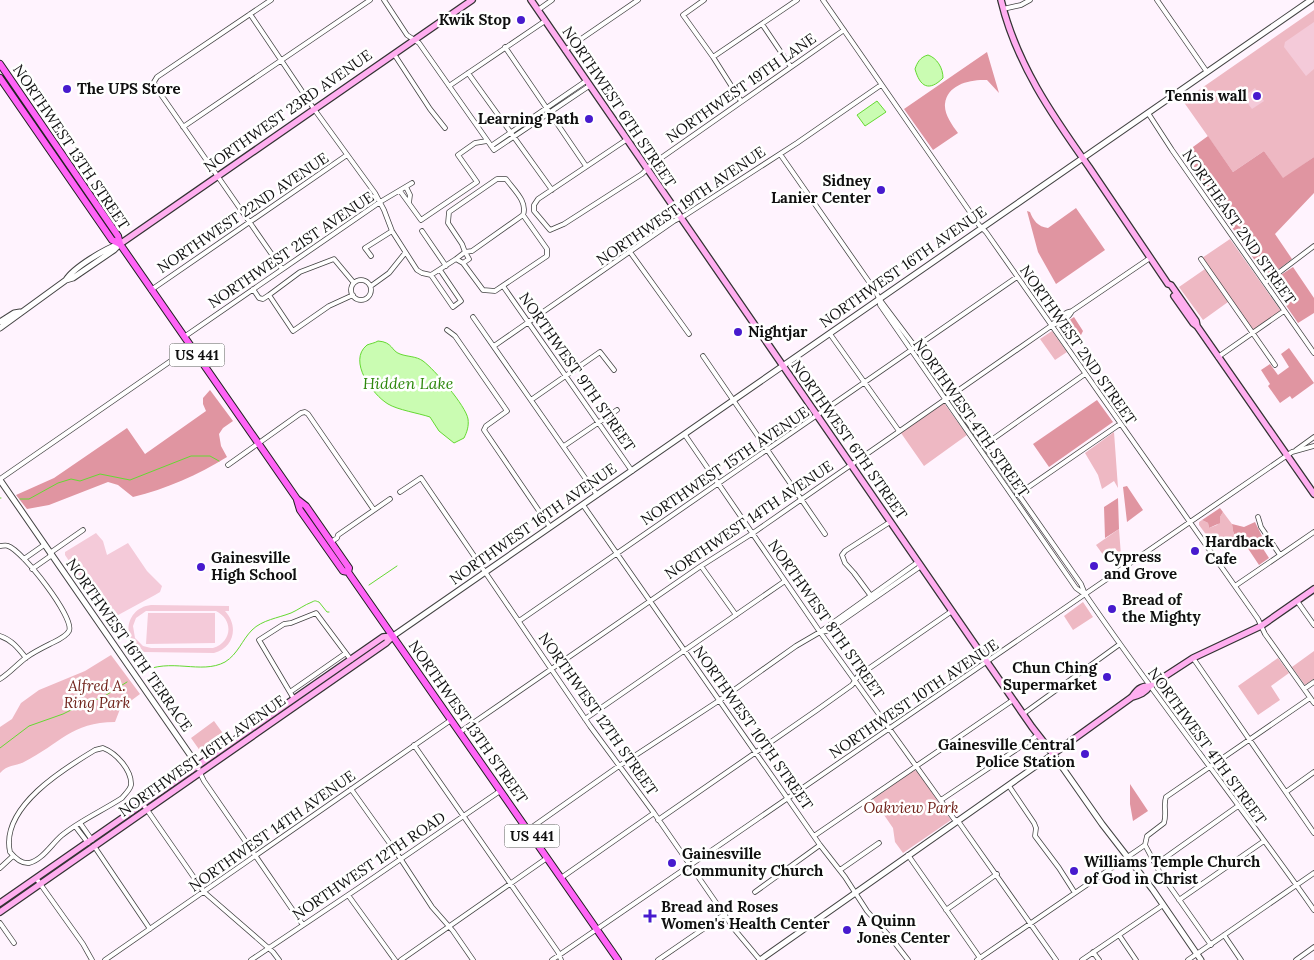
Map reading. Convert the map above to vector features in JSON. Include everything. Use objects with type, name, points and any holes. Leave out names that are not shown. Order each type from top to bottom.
[{"type":"main road","name":"NORTHWEST 23RD AVENUE","points":[[120,244],[472,0]]},
{"type":"main road","name":"NORTHWEST 6TH STREET","points":[[531,0],[850,465],[1013,700],[1053,754]]},
{"type":"main road","points":[[1001,0],[1017,50],[1030,78],[1057,122],[1168,284],[1168,287],[1192,323],[1197,326],[1314,494]]},
{"type":"main road","name":"NORTHWEST 13TH STREET","points":[[0,64],[118,236],[120,244],[151,290],[297,499],[306,506],[349,568],[348,572]]},
{"type":"main road","name":"NORTHWEST 13TH STREET","points":[[0,78],[112,240],[120,244]]},
{"type":"main road","points":[[12,95],[18,90]]},
{"type":"main road","points":[[52,154],[68,163]]},
{"type":"main road","points":[[63,168],[77,176]]},
{"type":"main road","name":"NORTHWEST 13TH STREET","points":[[297,499],[300,510],[344,571],[348,572],[618,960]]},
{"type":"main road","points":[[300,510],[308,514],[327,540],[330,541]]},
{"type":"main road","points":[[1053,754],[1132,698],[1137,690],[1143,686],[1150,686],[1193,658],[1261,626],[1314,589]]},
{"type":"main road","points":[[296,702],[383,638],[393,636]]},
{"type":"main road","name":"NORTHWEST 16TH AVENUE","points":[[0,912],[200,773],[260,727],[386,643],[393,636]]},
{"type":"main road","name":"NORTHWEST 16TH AVENUE","points":[[0,903],[197,766],[260,727]]},
{"type":"street","points":[[271,0],[190,54],[154,82],[282,269]]},
{"type":"street","points":[[183,127],[370,0]]},
{"type":"street","points":[[384,0],[408,35],[419,44],[492,148]]},
{"type":"street","points":[[538,10],[552,0]]},
{"type":"street","points":[[565,50],[638,0]]},
{"type":"street","points":[[704,0],[683,15],[741,101]]},
{"type":"street","points":[[713,57],[797,0]]},
{"type":"street","name":"NORTHWEST 2ND STREET","points":[[822,0],[1234,586],[1314,703]]},
{"type":"street","points":[[1003,10],[1021,5],[1030,0]]},
{"type":"street","points":[[1157,0],[1207,72]]},
{"type":"street","name":"NORTHWEST 16TH AVENUE","points":[[393,636],[1311,0]]},
{"type":"street","points":[[250,14],[380,202],[392,230],[417,270],[431,276],[453,306],[461,301],[440,270]]},
{"type":"street","points":[[449,86],[545,21]]},
{"type":"street","points":[[762,24],[791,67]]},
{"type":"street","name":"NORTHWEST 19TH LANE","points":[[552,190],[534,204],[534,211],[550,230],[564,224],[642,174],[646,169],[741,101],[844,30]]},
{"type":"street","points":[[505,47],[586,166]]},
{"type":"street","points":[[394,54],[444,128]]},
{"type":"street","points":[[468,73],[552,190],[626,140]]},
{"type":"street","points":[[492,148],[514,137],[588,84]]},
{"type":"street","name":"NORTHWEST 19TH AVENUE","points":[[494,346],[674,221],[680,219],[780,154],[881,85]]},
{"type":"street","points":[[492,148],[510,133],[548,111]]},
{"type":"street","name":"NORTHEAST 2ND STREET","points":[[1148,113],[1314,353]]},
{"type":"street","points":[[400,191],[421,220],[476,182],[458,155],[475,143],[487,141]]},
{"type":"street","name":"NORTHWEST 4TH STREET","points":[[780,154],[872,284],[880,300],[916,348],[981,447],[1051,542],[1120,644],[1314,910]]},
{"type":"street","name":"NORTHWEST 22ND AVENUE","points":[[151,290],[347,155]]},
{"type":"street","points":[[431,276],[465,252],[472,251],[523,216],[525,208],[523,202],[506,179],[496,179],[449,212],[448,223],[462,244],[465,252],[469,259],[463,263]]},
{"type":"street","name":"NORTHWEST 21ST AVENUE","points":[[184,337],[380,202],[412,184]]},
{"type":"street","points":[[406,187],[410,194],[409,202]]},
{"type":"street","points":[[456,259],[463,263],[483,290],[495,291],[503,286],[547,256],[547,249],[523,216]]},
{"type":"street","points":[[370,256],[365,248],[392,230]]},
{"type":"street","points":[[422,232],[446,266]]},
{"type":"street","name":"NORTHWEST 23RD AVENUE","points":[[66,280],[78,268],[111,247],[120,244]]},
{"type":"street","name":"NORTHWEST 23RD AVENUE","points":[[66,280],[73,278],[120,244]]},
{"type":"street","points":[[1265,283],[1314,248]]},
{"type":"street","points":[[630,252],[689,334]]},
{"type":"street","points":[[354,283],[353,295],[358,299],[364,299],[370,295],[371,286],[389,274],[406,253]]},
{"type":"street","name":"NORTHWEST 14TH AVENUE","points":[[460,732],[650,601],[753,533],[1051,326],[1061,316],[1072,311],[1150,258]]},
{"type":"street","points":[[253,289],[259,298],[263,299],[300,272],[334,259],[354,283]]},
{"type":"street","points":[[1201,259],[1275,365]]},
{"type":"street","name":"NORTHWEST 15TH AVENUE","points":[[519,621],[1017,277]]},
{"type":"street","points":[[0,328],[66,280]]},
{"type":"street","points":[[354,283],[363,280],[371,286]]},
{"type":"street","name":"NORTHWEST 9TH STREET","points":[[503,286],[632,471]]},
{"type":"street","points":[[269,295],[293,331],[329,306],[353,295]]},
{"type":"street","name":"NORTHWEST 4TH STREET","points":[[880,300],[880,305],[911,351],[947,397]]},
{"type":"street","points":[[1218,357],[1284,311]]},
{"type":"street","points":[[0,322],[14,312],[20,312]]},
{"type":"street","points":[[473,317],[564,446],[596,495]]},
{"type":"street","points":[[447,330],[455,336],[507,411],[486,426],[484,430],[550,527]]},
{"type":"street","points":[[830,334],[899,431]]},
{"type":"street","points":[[0,480],[191,347]]},
{"type":"street","points":[[531,400],[600,352],[614,370]]},
{"type":"street","points":[[703,356],[825,534]]},
{"type":"street","points":[[981,447],[1085,374]]},
{"type":"street","points":[[564,446],[617,410]]},
{"type":"street","points":[[228,465],[305,412],[374,510]]},
{"type":"street","points":[[1016,496],[1120,424]]},
{"type":"street","name":"NORTHWEST 8TH STREET","points":[[685,435],[820,632],[940,800],[997,874],[1056,960]]},
{"type":"street","name":"NORTHWEST 10TH AVENUE","points":[[552,960],[1314,437]]},
{"type":"street","points":[[1294,451],[1314,446]]},
{"type":"street","name":"NORTHWEST 12TH STREET","points":[[400,492],[420,478],[585,719],[654,813],[735,930],[760,960]]},
{"type":"street","name":"NORTHWEST 16TH TERRACE","points":[[0,480],[197,766],[204,781],[303,925]]},
{"type":"street","name":"NORTHWEST 4TH STREET","points":[[1016,496],[1064,571],[1076,588],[1085,594]]},
{"type":"street","points":[[330,541],[337,538],[338,535],[390,499]]},
{"type":"street","name":"NORTHWEST 10TH STREET","points":[[583,505],[820,845],[840,870],[866,911],[892,938],[908,960]]},
{"type":"street","points":[[1258,517],[1261,526],[1280,555]]},
{"type":"street","points":[[872,597],[843,560],[842,555],[846,550],[890,522]]},
{"type":"street","points":[[32,569],[83,530]]},
{"type":"street","points":[[1234,586],[1314,532]]},
{"type":"street","points":[[1047,546],[1051,542]]},
{"type":"street","points":[[24,559],[44,545]]},
{"type":"street","points":[[0,546],[7,546],[24,559],[62,608],[70,629],[62,637],[26,658],[0,679]]},
{"type":"street","points":[[528,830],[619,766],[920,564]]},
{"type":"street","points":[[702,566],[736,615]]},
{"type":"street","points":[[1064,571],[1068,567]]},
{"type":"street","points":[[585,719],[785,581]]},
{"type":"street","points":[[1297,601],[1314,625]]},
{"type":"street","points":[[658,820],[852,685],[858,676],[952,611]]},
{"type":"street","points":[[296,702],[259,640],[264,636],[284,624],[316,614],[351,660]]},
{"type":"street","points":[[0,636],[9,639],[15,644],[26,658]]},
{"type":"street","points":[[1023,714],[1120,644]]},
{"type":"street","points":[[290,692],[346,653]]},
{"type":"street","points":[[1193,658],[1314,833]]},
{"type":"street","points":[[1304,689],[1314,682]]},
{"type":"street","points":[[1211,945],[1155,865],[1145,845],[1147,836],[1164,822],[1166,817],[1164,802],[1166,797],[1310,698]]},
{"type":"street","points":[[814,836],[1013,700]]},
{"type":"street","name":"NORTHWEST 14TH AVENUE","points":[[105,960],[451,720]]},
{"type":"street","points":[[940,800],[1038,735]]},
{"type":"street","points":[[414,746],[560,955],[561,960]]},
{"type":"street","points":[[3,838],[6,848],[13,856],[23,863],[35,861],[62,836],[122,798],[131,784],[128,773],[114,753],[103,748],[94,750],[38,784]]},
{"type":"street","points":[[760,960],[1053,754]]},
{"type":"street","name":"NORTHWEST 6TH STREET","points":[[1053,754],[1153,890],[1201,960]]},
{"type":"street","points":[[1286,792],[1314,772]]},
{"type":"street","points":[[1009,786],[1034,822],[1036,828],[1035,836],[1075,893]]},
{"type":"street","points":[[351,789],[432,907],[473,960]]},
{"type":"street","name":"NORTHWEST 12TH ROAD","points":[[251,960],[500,791]]},
{"type":"street","points":[[143,804],[204,892],[279,960]]},
{"type":"street","points":[[1155,865],[1238,806]]},
{"type":"street","points":[[561,878],[654,813]]},
{"type":"street","points":[[80,823],[89,841]]},
{"type":"street","points":[[76,826],[94,847],[150,929]]},
{"type":"street","points":[[1179,900],[1264,841]]},
{"type":"street","points":[[840,870],[879,843]]},
{"type":"street","points":[[755,892],[820,845]]},
{"type":"street","points":[[908,855],[978,959],[1145,845]]},
{"type":"street","points":[[0,868],[13,856]]},
{"type":"street","points":[[401,960],[547,858]]},
{"type":"street","points":[[1188,960],[1314,873]]},
{"type":"street","points":[[946,910],[997,874]]},
{"type":"street","points":[[36,878],[83,944],[92,960]]},
{"type":"street","points":[[348,895],[394,960]]},
{"type":"street","points":[[1308,902],[1314,898]]},
{"type":"street","points":[[1082,960],[1163,905]]},
{"type":"street","points":[[658,960],[724,914]]},
{"type":"street","points":[[0,923],[14,943]]},
{"type":"street","points":[[1119,935],[1136,960]]},
{"type":"street","points":[[1224,935],[1241,960]]},
{"type":"street","points":[[1296,960],[1314,947]]},
{"type":"street","points":[[1093,952],[1099,960]]},
{"type":"green space","points":[[1314,10],[1314,157],[1283,179],[1264,151],[1233,172],[1183,101]]},
{"type":"green space","points":[[1230,239],[1281,311],[1253,330],[1202,258]]},
{"type":"green space","points":[[1205,269],[1228,302],[1203,320],[1179,287]]},
{"type":"green space","points":[[1052,331],[1067,352],[1055,360],[1040,339]]},
{"type":"green space","points":[[944,403],[967,435],[924,466],[901,433]]},
{"type":"green space","points":[[1114,432],[1118,488],[1114,481],[1102,489],[1098,475],[1085,453]]},
{"type":"green space","points":[[1223,512],[1232,524],[1235,536],[1216,548],[1199,525],[1199,522],[1202,520],[1208,523],[1209,528],[1217,525]]},
{"type":"green space","points":[[1119,529],[1121,556],[1115,548],[1104,556],[1096,545]]},
{"type":"green space","points":[[1083,602],[1093,617],[1073,630],[1064,616]]},
{"type":"green space","points":[[1314,651],[1314,679],[1305,685],[1292,667]]},
{"type":"green space","name":"Alfred A. Ring Park","points":[[111,655],[140,694],[120,709],[115,722],[100,723],[76,730],[36,755],[20,764],[6,768],[0,773],[0,727],[12,719],[21,703],[39,690],[85,671]]},
{"type":"green space","points":[[1278,658],[1289,673],[1271,686],[1280,700],[1258,715],[1238,686]]},
{"type":"green space","points":[[214,721],[227,739],[203,755],[191,738]]},
{"type":"green space","name":"Oakview Park","points":[[914,770],[917,771],[951,820],[903,853],[895,842],[893,828],[873,799]]},
{"type":"shaded area","points":[[1314,22],[1314,69],[1306,76],[1284,47],[1285,42]]},
{"type":"shaded area","points":[[987,52],[999,93],[987,80],[967,82],[955,87],[947,97],[945,108],[949,119],[958,133],[933,150],[904,109]]},
{"type":"shaded area","points":[[1255,88],[1264,101],[1252,109],[1243,97]]},
{"type":"shaded area","points":[[1208,136],[1233,172],[1264,151],[1283,178],[1314,157],[1314,193],[1275,234],[1292,259],[1267,278],[1182,155]]},
{"type":"shaded area","points":[[1076,208],[1105,250],[1056,284],[1038,252],[1027,211],[1030,212],[1039,225],[1048,228]]},
{"type":"shaded area","points":[[1293,267],[1314,298],[1314,313],[1298,323],[1270,282]]},
{"type":"shaded area","points":[[1074,317],[1083,331],[1081,335],[1067,339],[1059,327]]},
{"type":"shaded area","points":[[1289,348],[1314,383],[1292,399],[1290,396],[1280,403],[1268,386],[1270,384],[1261,370],[1270,364],[1278,375],[1289,367],[1281,354]]},
{"type":"shaded area","points":[[210,390],[233,421],[223,428],[219,434],[221,446],[227,457],[205,470],[170,486],[133,497],[118,485],[108,482],[49,505],[27,509],[16,495],[54,478],[127,428],[145,454],[206,411],[203,398]]},
{"type":"shaded area","points":[[1097,400],[1113,422],[1049,467],[1033,444]]},
{"type":"shaded area","points":[[1127,486],[1143,510],[1127,522],[1123,487]]},
{"type":"shaded area","points":[[1118,498],[1119,529],[1105,538],[1104,507]]},
{"type":"shaded area","points":[[1220,508],[1223,512],[1220,517],[1220,523],[1209,528],[1208,523],[1202,520]]},
{"type":"shaded area","points":[[1255,522],[1262,536],[1260,544],[1269,558],[1259,565],[1239,535],[1235,536],[1232,524],[1244,527]]},
{"type":"shaded area","points":[[96,533],[103,541],[107,555],[128,543],[147,571],[162,586],[160,592],[109,620],[65,555],[65,552]]},
{"type":"shaded area","points":[[151,605],[229,606],[229,611],[225,611],[232,623],[232,636],[226,646],[214,653],[144,652],[136,647],[129,633],[131,618],[142,607]],"holes":[[[146,611],[216,611],[226,620],[228,631],[224,641],[213,648],[151,648],[143,646],[135,638],[133,626],[136,618]]]},
{"type":"shaded area","points":[[148,613],[215,613],[215,643],[146,644]]},
{"type":"shaded area","points":[[1130,784],[1148,811],[1133,821],[1130,804]]},
{"type":"water","points":[[928,55],[939,64],[943,78],[933,85],[926,86],[920,80],[915,69],[919,60]]},
{"type":"water","points":[[877,101],[886,112],[865,126],[857,115]]},
{"type":"water","name":"Hidden Lake","points":[[378,341],[386,343],[400,354],[418,358],[442,379],[466,413],[468,424],[464,438],[454,443],[439,431],[430,417],[388,404],[369,386],[364,377],[360,360],[362,352],[367,345]]},
{"type":"waterway","points":[[20,499],[29,499],[58,483],[71,479],[80,481],[100,474],[130,480],[191,456],[210,456],[219,461]]},
{"type":"waterway","points":[[369,585],[397,566]]},
{"type":"waterway","points":[[142,672],[163,666],[216,666],[229,659],[252,630],[265,622],[291,613],[315,601],[319,602],[329,612]]},
{"type":"waterway","points":[[0,748],[29,726],[103,697],[127,682]]},
{"type":"place","name":"Kwik Stop","points":[[521,20]]},
{"type":"place","name":"The UPS Store","points":[[67,89]]},
{"type":"place","name":"Tennis wall","points":[[1257,96]]},
{"type":"place","name":"Learning Path","points":[[589,119]]},
{"type":"place","name":"Sidney Lanier Center","points":[[881,190]]},
{"type":"place","name":"Nightjar","points":[[738,332]]},
{"type":"place","name":"Hardback Cafe","points":[[1195,551]]},
{"type":"place","name":"Cypress and Grove","points":[[1094,566]]},
{"type":"place","name":"Gainesville High School","points":[[201,567]]},
{"type":"place","name":"Bread of the Mighty","points":[[1112,609]]},
{"type":"place","name":"Chun Ching Supermarket","points":[[1107,677]]},
{"type":"place","name":"Gainesville Central Police Station","points":[[1085,754]]},
{"type":"place","name":"Gainesville Community Church","points":[[672,863]]},
{"type":"place","name":"Williams Temple Church of God in Christ","points":[[1074,871]]},
{"type":"place","name":"Bread and Roses Women's Health Center","points":[[650,916]]},
{"type":"place","name":"A Quinn Jones Center","points":[[847,930]]}]
